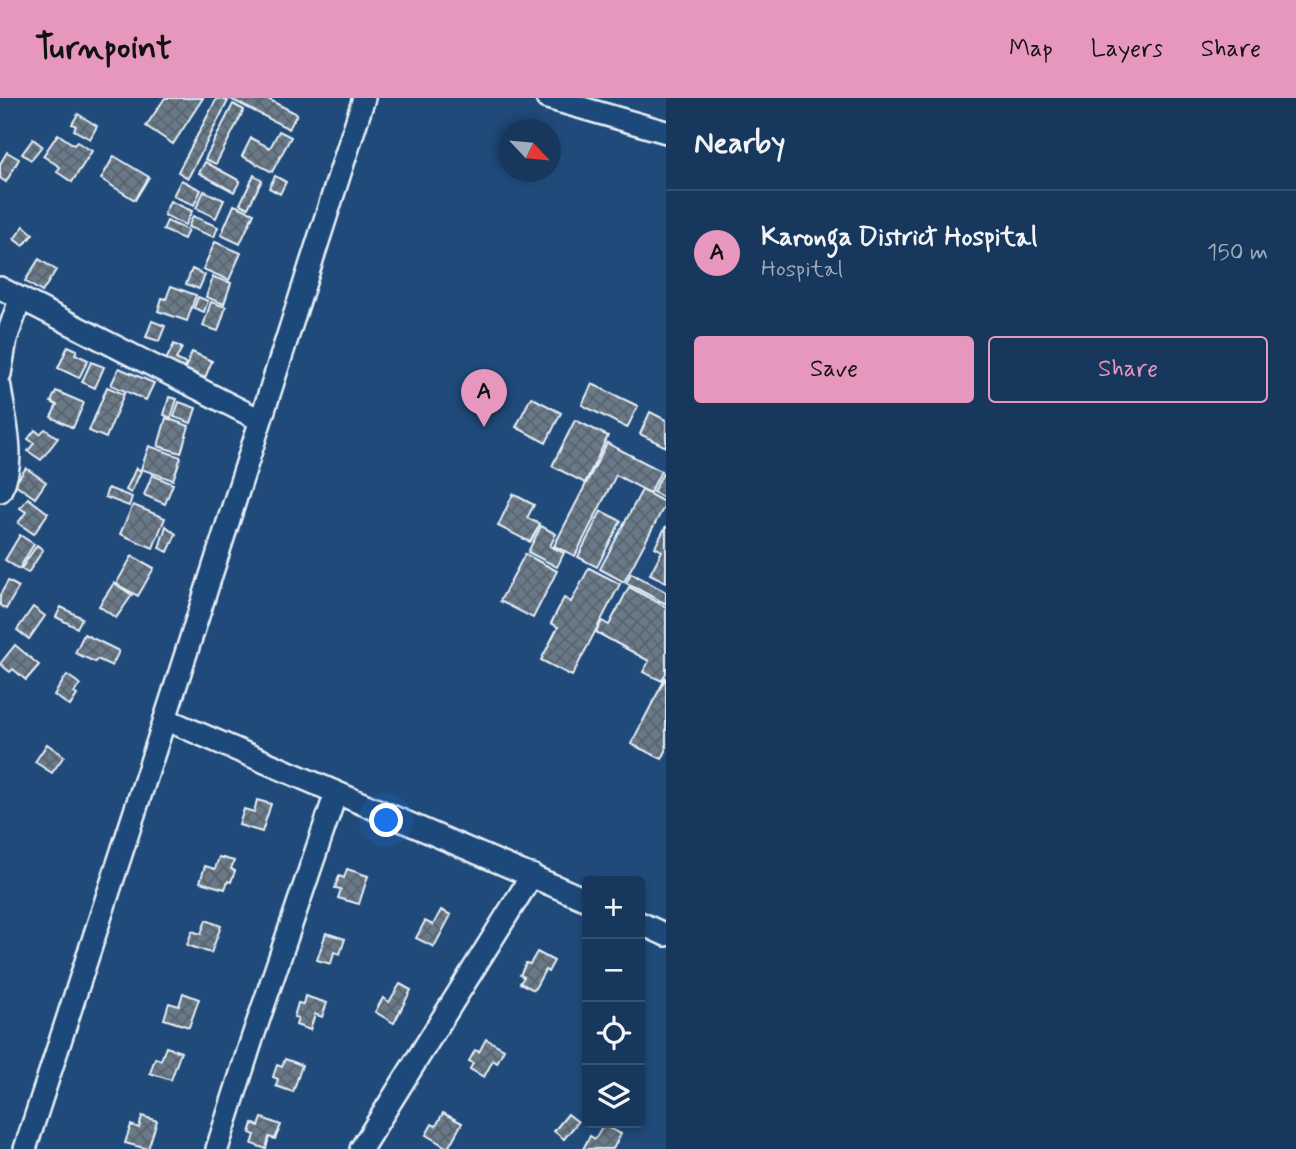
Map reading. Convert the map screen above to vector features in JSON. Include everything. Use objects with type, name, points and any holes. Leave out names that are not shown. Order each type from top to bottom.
[{"type":"street","points":[[25,1149],[364,98]]},
{"type":"street","points":[[547,98],[666,132]]},
{"type":"street","points":[[0,288],[260,420]]},
{"type":"street","points":[[0,374],[6,339],[20,300]]},
{"type":"street","points":[[0,387],[10,448],[9,467],[0,491]]},
{"type":"street","points":[[165,719],[582,898]]},
{"type":"street","points":[[218,1149],[252,1038],[336,793]]},
{"type":"street","points":[[361,1149],[532,875]]},
{"type":"street","points":[[645,925],[666,935]]},
{"type":"building","points":[[165,98],[203,98],[173,144],[146,126]]},
{"type":"building","points":[[217,98],[228,101],[188,178],[178,172]]},
{"type":"building","points":[[229,98],[266,98],[297,114],[289,129]]},
{"type":"building","points":[[233,104],[244,110],[216,164],[205,159]]},
{"type":"building","points":[[78,114],[97,126],[90,139],[74,130],[76,126],[72,124]]},
{"type":"building","points":[[279,131],[291,137],[272,172],[242,156],[251,138],[270,148]]},
{"type":"building","points":[[58,134],[74,145],[77,142],[92,151],[72,182],[57,172],[60,167],[43,156]]},
{"type":"building","points":[[33,139],[42,146],[31,160],[22,154]]},
{"type":"building","points":[[7,152],[19,159],[6,182],[0,178],[0,164]]},
{"type":"building","points":[[114,156],[149,177],[135,200],[101,179]]},
{"type":"building","points":[[205,162],[240,181],[234,192],[199,173]]},
{"type":"building","points":[[254,175],[262,180],[248,208],[240,204]]},
{"type":"building","points":[[275,176],[286,182],[280,194],[269,188]]},
{"type":"building","points":[[181,180],[201,190],[194,205],[173,196]]},
{"type":"building","points":[[204,191],[224,200],[216,218],[196,208]]},
{"type":"building","points":[[170,201],[192,211],[185,225],[164,215]]},
{"type":"building","points":[[234,205],[254,213],[240,244],[221,235]]},
{"type":"building","points":[[193,216],[218,227],[214,237],[188,227]]},
{"type":"building","points":[[167,221],[188,230],[184,239],[163,230]]},
{"type":"building","points":[[24,226],[33,234],[23,246],[14,239]]},
{"type":"building","points":[[215,242],[241,253],[229,280],[203,269]]},
{"type":"building","points":[[39,259],[56,270],[42,292],[25,281]]},
{"type":"building","points":[[192,269],[205,275],[199,289],[186,284]]},
{"type":"building","points":[[213,277],[231,283],[224,304],[206,297]]},
{"type":"building","points":[[171,286],[196,295],[187,321],[158,311],[162,298],[166,299]]},
{"type":"building","points":[[198,297],[208,301],[204,312],[194,308]]},
{"type":"building","points":[[211,302],[226,307],[218,331],[203,326]]},
{"type":"building","points":[[152,321],[165,326],[159,341],[146,337]]},
{"type":"building","points":[[174,344],[182,348],[176,359],[186,364],[182,372],[164,364]]},
{"type":"building","points":[[68,346],[77,350],[75,354],[88,360],[79,378],[58,368]]},
{"type":"building","points":[[192,352],[212,361],[205,378],[185,369]]},
{"type":"building","points":[[91,362],[104,367],[95,388],[82,382]]},
{"type":"building","points":[[119,368],[154,383],[146,400],[111,385]]},
{"type":"building","points":[[592,384],[638,406],[627,428],[582,405]]},
{"type":"building","points":[[107,387],[124,394],[106,438],[89,431]]},
{"type":"building","points":[[56,391],[84,403],[73,428],[51,417],[57,405],[51,402]]},
{"type":"building","points":[[169,397],[177,399],[171,418],[164,415]]},
{"type":"building","points":[[531,397],[561,413],[546,443],[516,427]]},
{"type":"building","points":[[179,402],[196,408],[191,423],[174,417]]},
{"type":"building","points":[[650,412],[666,420],[666,447],[640,434]]},
{"type":"building","points":[[166,418],[189,426],[181,453],[158,446]]},
{"type":"building","points":[[575,420],[608,436],[585,483],[552,466]]},
{"type":"building","points":[[45,429],[58,438],[41,460],[28,451],[34,443],[28,439],[35,430],[40,434]]},
{"type":"building","points":[[607,443],[661,471],[650,493],[616,475],[575,556],[554,546]]},
{"type":"building","points":[[149,446],[181,457],[173,480],[141,469]]},
{"type":"building","points":[[26,468],[46,482],[35,498],[15,484]]},
{"type":"building","points":[[136,468],[141,471],[131,493],[126,490]]},
{"type":"building","points":[[663,473],[666,475],[666,499],[653,492]]},
{"type":"building","points":[[152,475],[173,484],[165,504],[144,495]]},
{"type":"building","points":[[108,488],[132,497],[129,506],[105,497]]},
{"type":"building","points":[[642,490],[666,503],[624,582],[600,569]]},
{"type":"building","points":[[513,494],[534,505],[527,518],[540,524],[530,542],[498,526]]},
{"type":"building","points":[[28,498],[48,513],[34,534],[18,523],[26,512],[20,508]]},
{"type":"building","points":[[133,505],[165,518],[153,548],[120,534]]},
{"type":"building","points":[[601,511],[621,521],[597,567],[578,557]]},
{"type":"building","points":[[166,526],[176,534],[168,552],[159,548]]},
{"type":"building","points":[[541,526],[556,534],[550,546],[564,553],[557,567],[528,552]]},
{"type":"building","points":[[666,526],[666,582],[650,574],[662,551],[655,547]]},
{"type":"building","points":[[20,535],[34,544],[19,569],[5,560]]},
{"type":"building","points":[[37,545],[43,550],[28,573],[21,569]]},
{"type":"building","points":[[525,554],[557,571],[533,618],[500,601]]},
{"type":"building","points":[[132,556],[154,568],[138,596],[116,584]]},
{"type":"building","points":[[589,568],[620,584],[572,676],[541,660],[558,627],[551,623],[564,598],[571,602]]},
{"type":"building","points":[[631,573],[666,592],[666,604],[626,583]]},
{"type":"building","points":[[8,581],[19,587],[6,609],[0,605],[0,595]]},
{"type":"building","points":[[114,583],[132,595],[116,618],[99,606]]},
{"type":"building","points":[[629,587],[666,607],[666,673],[662,681],[643,672],[649,661],[596,632],[602,621],[609,625]]},
{"type":"building","points":[[33,607],[45,616],[29,639],[17,630]]},
{"type":"building","points":[[61,607],[82,618],[77,628],[56,617]]},
{"type":"building","points":[[84,634],[119,651],[112,666],[75,653]]},
{"type":"building","points":[[15,645],[39,665],[26,680],[13,669],[10,672],[0,664]]},
{"type":"building","points":[[67,675],[80,684],[70,706],[54,695]]},
{"type":"building","points":[[666,677],[666,751],[662,759],[631,744]]},
{"type":"building","points":[[47,744],[64,756],[52,773],[35,762]]},
{"type":"building","points":[[257,800],[271,804],[262,832],[239,825],[244,809],[254,812]]},
{"type":"building","points":[[219,857],[234,861],[231,869],[235,871],[225,889],[200,882],[205,866],[215,869]]},
{"type":"building","points":[[347,869],[368,876],[359,904],[338,898],[341,889],[335,888],[339,876],[344,878]]},
{"type":"building","points":[[441,910],[451,915],[434,947],[416,938],[425,921],[433,925]]},
{"type":"building","points":[[206,920],[221,926],[211,953],[187,945],[192,931],[201,934]]},
{"type":"building","points":[[326,933],[345,939],[340,954],[334,952],[331,964],[317,960]]},
{"type":"building","points":[[537,952],[554,961],[548,972],[545,970],[534,990],[520,983],[524,977],[520,975],[526,963],[530,964]]},
{"type":"building","points":[[400,984],[411,990],[394,1023],[375,1012],[383,998],[389,1002]]},
{"type":"building","points":[[183,993],[199,999],[189,1027],[164,1019],[169,1003],[179,1006]]},
{"type":"building","points":[[305,996],[327,1003],[322,1017],[315,1014],[310,1030],[296,1025],[298,1018],[294,1017],[298,1003],[303,1004]]},
{"type":"building","points":[[486,1039],[504,1049],[497,1063],[493,1060],[484,1077],[470,1069],[473,1063],[469,1061],[475,1050],[479,1052]]},
{"type":"building","points":[[166,1047],[181,1052],[171,1080],[150,1073],[155,1058],[161,1060]]},
{"type":"building","points":[[285,1059],[302,1065],[293,1092],[276,1086],[278,1079],[273,1077],[277,1065],[282,1067]]},
{"type":"building","points":[[443,1113],[462,1123],[448,1148],[426,1135],[432,1124],[436,1126]]},
{"type":"building","points":[[568,1114],[578,1122],[564,1139],[554,1131]]},
{"type":"building","points":[[142,1116],[157,1121],[148,1149],[125,1143],[131,1125],[139,1128]]},
{"type":"building","points":[[262,1118],[281,1125],[275,1139],[269,1137],[266,1149],[252,1144],[255,1135],[250,1133],[253,1123],[259,1126]]},
{"type":"building","points":[[601,1128],[609,1128],[621,1134],[613,1149],[583,1149],[590,1136],[595,1139]]},
{"type":"place","name":"Karonga District Hospital","points":[[484,427]]}]
